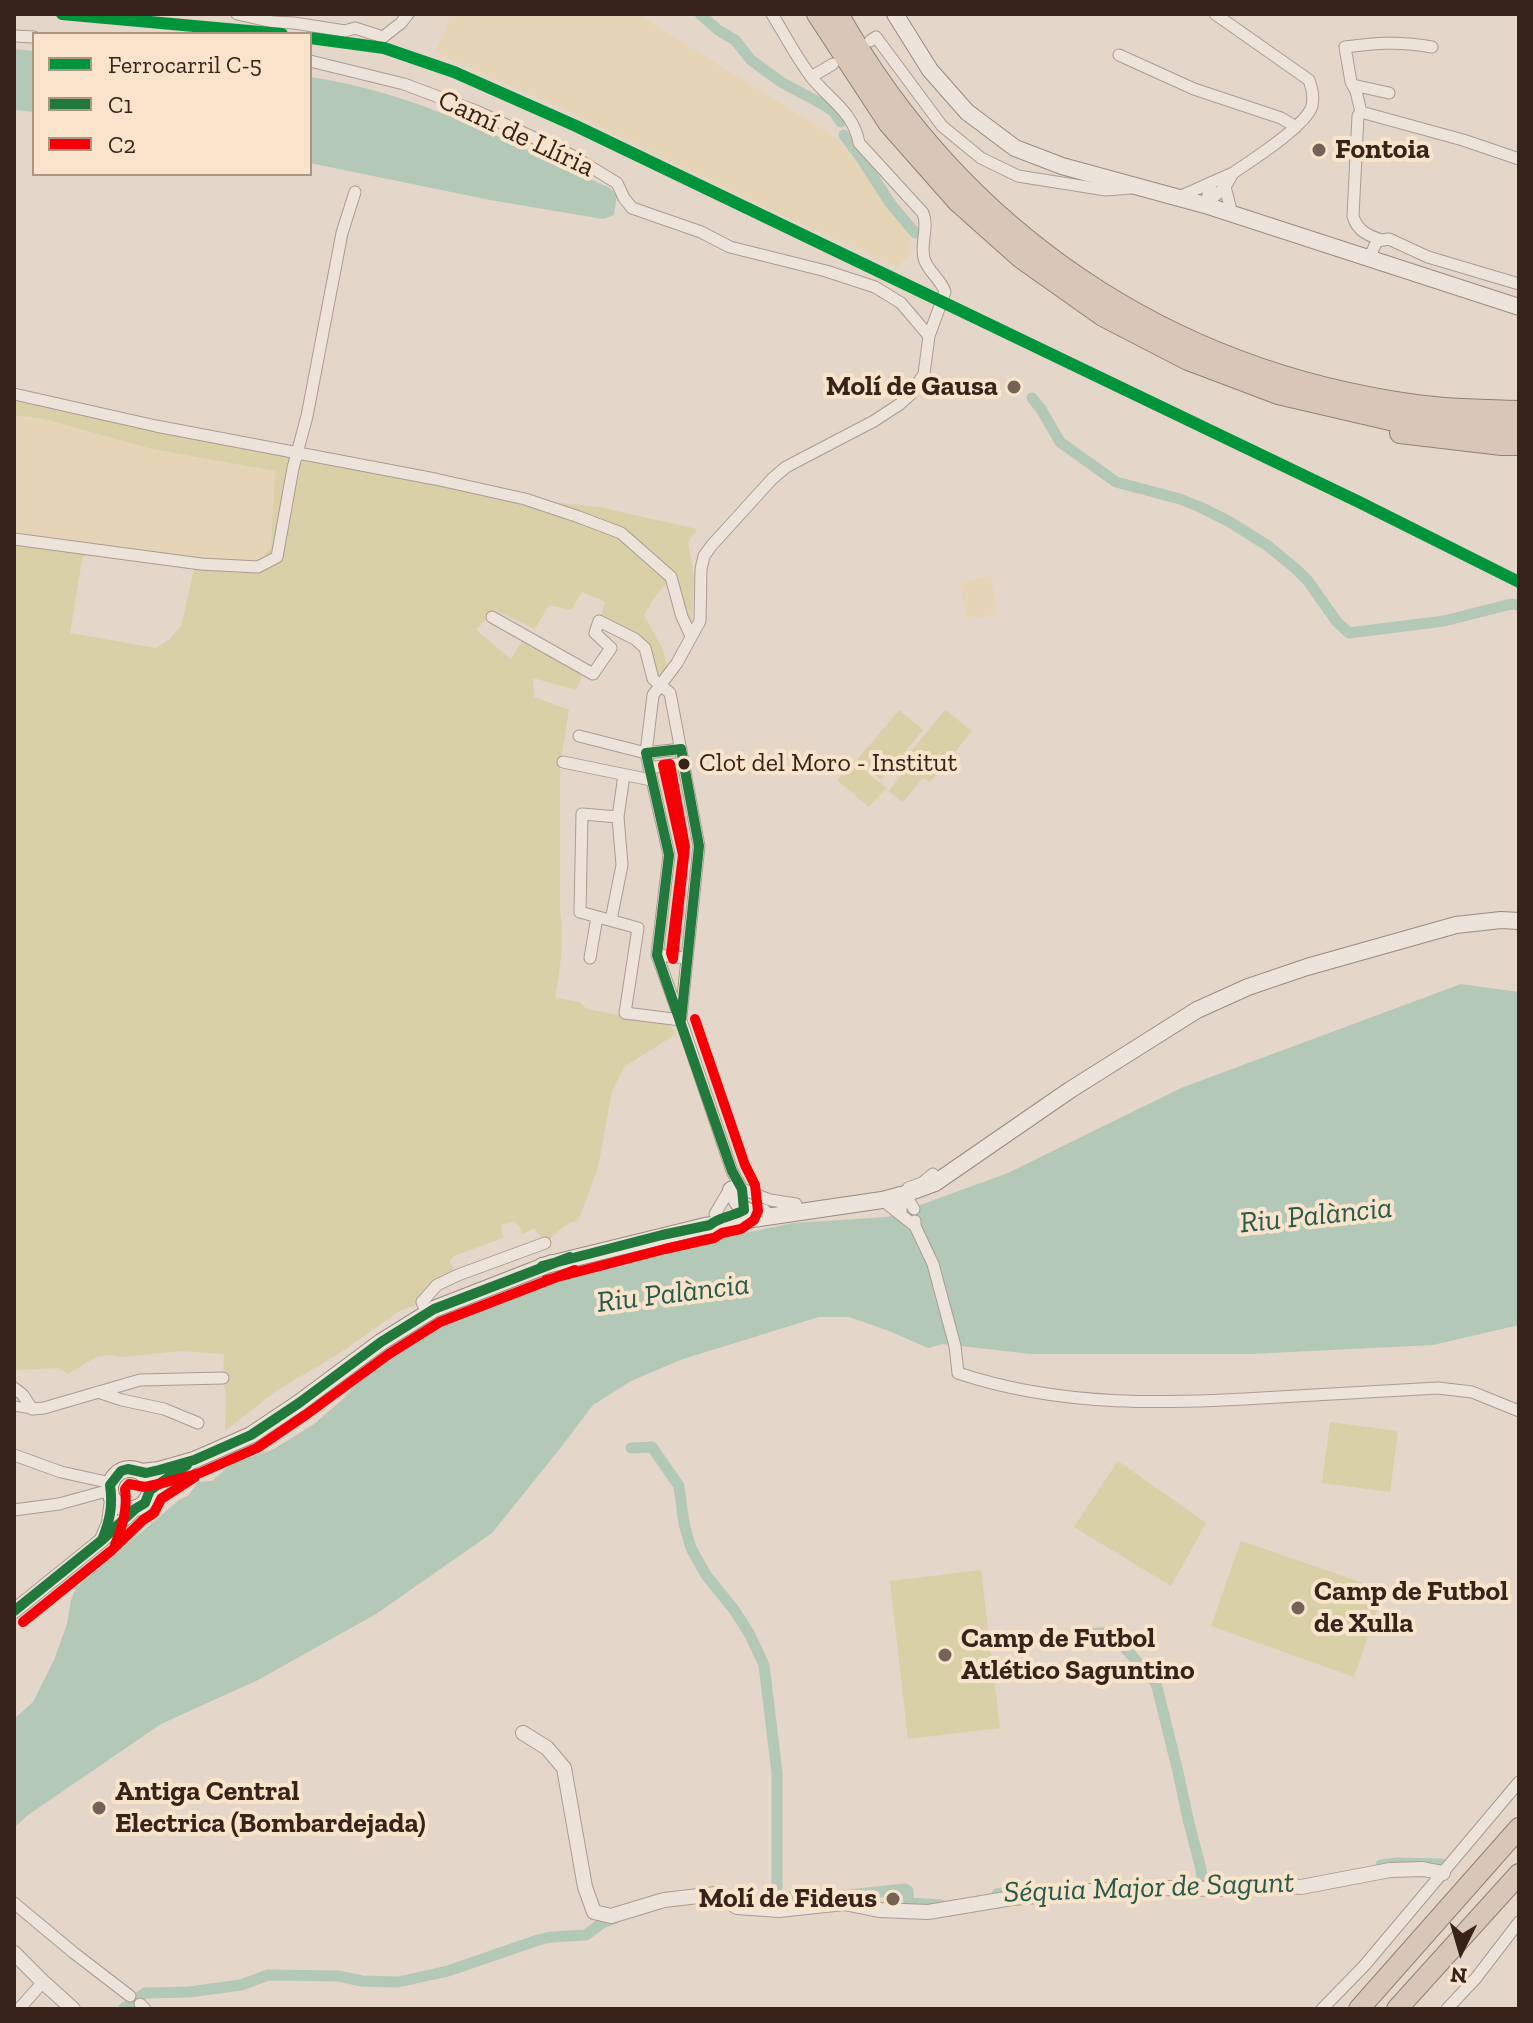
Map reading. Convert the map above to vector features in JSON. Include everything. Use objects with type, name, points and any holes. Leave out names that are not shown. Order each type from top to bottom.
[{"type":"highway","points":[[817,14],[889,124],[957,201],[1062,298],[1099,322],[1185,369],[1276,405],[1387,432],[1519,445]]},
{"type":"highway","points":[[838,14],[899,108],[959,179],[1028,241],[1111,299],[1210,350],[1306,383],[1418,405],[1519,411]]},
{"type":"highway","points":[[1021,258],[1103,316],[1188,360],[1278,394],[1390,420],[1519,429]]},
{"type":"highway","points":[[1111,299],[1202,338],[1305,374],[1412,394],[1479,399],[1519,398]]},
{"type":"highway","points":[[1359,2009],[1519,1828]]},
{"type":"highway","points":[[1397,2009],[1519,1874]]},
{"type":"main road","points":[[895,14],[930,70],[967,112],[1015,148],[1062,166],[1205,205],[1519,307]]},
{"type":"main road","points":[[141,1472],[148,1480],[150,1490],[145,1503],[135,1509],[122,1508],[111,1491],[121,1471],[159,1470],[194,1460],[251,1435],[381,1342],[434,1309],[542,1266],[712,1220],[811,1205],[913,1198],[1070,1090],[1197,1010],[1248,987],[1307,967],[1456,925],[1519,921]]},
{"type":"main road","points":[[736,1190],[744,1210],[754,1214],[880,1191],[933,1174],[973,1155]]},
{"type":"main road","points":[[712,1220],[733,1217],[744,1210]]},
{"type":"main road","points":[[150,1490],[194,1460]]},
{"type":"street","points":[[237,14],[345,31],[355,28],[383,37],[408,14]]},
{"type":"street","points":[[736,1190],[657,955],[669,855],[646,753],[653,695],[677,663],[700,621],[704,556],[786,467],[864,427],[900,404],[918,385],[924,374],[929,336],[945,292],[924,260],[927,222],[923,213],[859,143],[857,128],[811,77],[772,14]]},
{"type":"street","points":[[1177,198],[1233,173],[1296,127],[1311,110],[1314,95],[1309,80],[1215,14]]},
{"type":"street","points":[[870,41],[876,37],[942,126],[981,158],[1018,176],[1106,190],[1137,188]]},
{"type":"street","points":[[1382,240],[1369,236],[1356,225],[1353,216],[1358,116],[1361,112],[1351,82],[1345,47],[1386,42],[1432,47]]},
{"type":"street","points":[[1119,55],[1194,89],[1281,118],[1296,127]]},
{"type":"street","name":"Camí de Llíria","points":[[312,61],[404,84],[476,111],[571,155],[617,183],[632,208],[701,232],[730,247],[875,287],[901,303],[929,336]]},
{"type":"street","points":[[811,77],[833,64]]},
{"type":"street","points":[[1353,85],[1389,93]]},
{"type":"street","points":[[1361,112],[1519,159]]},
{"type":"street","points":[[1205,205],[1225,187],[1233,173]]},
{"type":"street","points":[[1205,205],[1212,182]]},
{"type":"street","points":[[1225,187],[1232,214]]},
{"type":"street","points":[[14,539],[201,564],[258,567],[277,557],[342,233],[355,192]]},
{"type":"street","points":[[1369,258],[1377,241],[1389,239],[1428,257],[1519,284]]},
{"type":"street","points":[[14,394],[156,426],[525,499],[621,533],[671,577],[682,617],[691,636]]},
{"type":"street","points":[[492,617],[593,674],[611,648],[595,633],[599,621],[635,639],[645,648],[653,679],[670,693],[699,846],[681,1020]]},
{"type":"street","points":[[579,736],[646,753],[681,749]]},
{"type":"street","points":[[563,762],[624,775],[650,774],[684,763]]},
{"type":"street","points":[[611,920],[622,865],[618,817],[624,775]]},
{"type":"street","points":[[618,817],[582,814],[580,912],[638,928],[625,1013],[681,1020]]},
{"type":"street","points":[[590,958],[597,917]]},
{"type":"street","points":[[657,955],[686,958]]},
{"type":"street","points":[[933,1174],[922,1183],[908,1188],[913,1198],[915,1226],[933,1264],[955,1346],[958,1373],[1034,1393],[1086,1400],[1204,1402],[1438,1388],[1472,1392],[1519,1411]]},
{"type":"street","points":[[736,1190],[770,1200],[811,1205],[894,1193],[913,1198]]},
{"type":"street","points":[[712,1220],[736,1190]]},
{"type":"street","points":[[901,1215],[901,1205],[913,1198]]},
{"type":"street","points":[[882,1200],[915,1226]]},
{"type":"street","points":[[427,1314],[422,1302],[437,1285],[545,1243]]},
{"type":"street","points":[[14,1406],[44,1408],[140,1380],[223,1378]]},
{"type":"street","points":[[14,1388],[32,1409]]},
{"type":"street","points":[[98,1392],[164,1409],[198,1423]]},
{"type":"street","points":[[14,1455],[111,1491]]},
{"type":"street","points":[[14,1510],[59,1504],[111,1491]]},
{"type":"street","points":[[102,1540],[109,1523],[111,1491]]},
{"type":"street","points":[[14,1611],[102,1540],[135,1509]]},
{"type":"street","points":[[523,1733],[547,1748],[564,1768],[585,1887],[594,1912],[611,1916],[664,1900],[716,1894],[737,1907],[779,1910],[844,1903],[879,1910],[928,1912],[1012,1898],[1103,1890],[1218,1889],[1264,1884],[1301,1887],[1390,1870],[1423,1869],[1443,1873]]},
{"type":"street","points":[[1322,2009],[1364,1966],[1519,1782]]},
{"type":"street","points":[[14,1903],[130,1996]]},
{"type":"street","points":[[1447,2009],[1476,1978],[1519,1922]]},
{"type":"street","points":[[14,1953],[73,2009]]},
{"type":"street","points":[[19,2009],[43,1982]]},
{"type":"shaded area","points":[[452,14],[637,14],[838,139],[899,219],[911,240],[910,254],[897,267],[750,200],[564,109],[435,52]]},
{"type":"shaded area","points":[[14,397],[525,499],[599,507],[697,529],[688,542],[694,576],[691,636],[671,578],[644,615],[662,648],[669,673],[661,684],[644,648],[599,621],[605,602],[582,592],[571,610],[549,605],[535,629],[495,610],[476,630],[511,659],[523,640],[583,674],[576,690],[533,678],[534,697],[569,710],[560,766],[562,942],[555,997],[579,1002],[587,1009],[669,1025],[676,1034],[624,1067],[612,1091],[598,1168],[579,1219],[564,1226],[545,1243],[534,1228],[522,1235],[514,1221],[501,1225],[503,1238],[454,1256],[449,1262],[458,1275],[422,1302],[398,1312],[340,1353],[276,1391],[225,1431],[224,1354],[180,1351],[123,1357],[107,1355],[96,1357],[68,1374],[58,1368],[16,1370],[14,1365],[14,539],[88,549],[82,560],[70,633],[156,648],[169,640],[181,626],[195,566],[258,567],[271,546],[275,471],[152,449],[44,419],[14,415]]},
{"type":"shaded area","points":[[14,415],[44,419],[152,449],[275,471],[271,546],[258,567],[14,539]]},
{"type":"shaded area","points":[[991,576],[998,614],[967,620],[961,582]]},
{"type":"shaded area","points":[[899,710],[923,730],[881,780],[857,760]]},
{"type":"shaded area","points":[[945,710],[972,731],[930,782],[923,778],[903,802],[889,791],[908,766],[903,761]]},
{"type":"shaded area","points":[[854,761],[886,788],[869,807],[837,780]]},
{"type":"shaded area","points":[[1330,1422],[1398,1431],[1390,1492],[1322,1483]]},
{"type":"shaded area","points":[[1118,1461],[1206,1523],[1171,1586],[1074,1527]]},
{"type":"shaded area","name":"Camp de Futbol de Xulla","points":[[1241,1541],[1384,1590],[1354,1677],[1211,1626]]},
{"type":"shaded area","name":"Camp de Futbol Atlético Saguntino","points":[[981,1570],[1000,1728],[908,1739],[890,1581]]},
{"type":"water","points":[[14,49],[32,51],[32,112],[14,110]]},
{"type":"water","points":[[312,77],[388,94],[426,107],[610,188],[617,196],[614,215],[603,219],[490,200],[312,163]]},
{"type":"water","name":"Riu Palància","points":[[1461,984],[1519,992],[1519,1325],[1433,1345],[1250,1354],[1031,1354],[943,1344],[928,1348],[849,1317],[819,1317],[683,1359],[631,1381],[593,1405],[492,1533],[376,1614],[258,1680],[161,1724],[28,1815],[14,1828],[14,1719],[33,1702],[54,1660],[76,1588],[179,1500],[189,1495],[198,1482],[212,1481],[231,1464],[274,1449],[314,1424],[343,1399],[378,1361],[411,1334],[522,1288],[678,1244],[793,1223],[887,1217],[1008,1173],[1181,1088]]},
{"type":"waterway","points":[[700,14],[735,40],[751,60],[781,82],[824,105],[841,122]]},
{"type":"waterway","points":[[844,135],[890,203],[915,233]]},
{"type":"waterway","points":[[1032,398],[1060,442],[1116,482],[1200,507],[1268,546],[1308,581],[1337,622],[1349,633],[1444,621],[1511,604],[1519,605]]},
{"type":"waterway","points":[[631,1448],[652,1447],[679,1486],[691,1548],[706,1575],[750,1635],[764,1665],[777,1773],[777,1894]]},
{"type":"waterway","points":[[1086,1634],[1114,1632],[1156,1683],[1203,1885]]},
{"type":"waterway","name":"Séquia Major de Sagunt","points":[[1381,1865],[1441,1864]]},
{"type":"waterway","name":"Séquia Major de Sagunt","points":[[997,1894],[1028,1888],[1051,1890]]},
{"type":"waterway","name":"Séquia Major de Sagunt","points":[[820,1898],[905,1889],[909,1903],[941,1905]]},
{"type":"waterway","name":"Séquia Major de Sagunt","points":[[750,1902],[760,1903],[774,1894],[809,1899]]},
{"type":"waterway","name":"Séquia Major de Sagunt","points":[[123,2009],[145,1993],[189,1992],[241,1985],[268,1975],[338,1976],[362,1981],[398,1982],[448,1971],[538,1940],[586,1935],[602,1923],[616,1918]]},
{"type":"rail line","name":"C-5","points":[[62,14],[260,32]]},
{"type":"rail line","name":"C-5","points":[[312,38],[384,48],[454,72],[576,126],[1519,582]]},
{"type":"transit line","name":"C1","points":[[542,1266],[710,1225],[744,1210],[742,1189],[732,1171],[657,955],[669,855],[646,753],[681,749],[699,846],[681,1020]]},
{"type":"transit line","name":"C2","points":[[670,764],[685,847],[673,959],[671,953],[683,855],[663,765],[670,764]]},
{"type":"transit line","name":"C2","points":[[546,1280],[714,1238],[741,1229],[754,1220],[758,1211],[755,1185],[745,1165],[695,1019]]},
{"type":"transit line","name":"C1","points":[[102,1540],[110,1513],[110,1485],[121,1471],[128,1469],[146,1473],[159,1470],[194,1460],[251,1435],[381,1342],[434,1309],[570,1257]]},
{"type":"transit line","name":"C2","points":[[115,1545],[125,1511],[125,1489],[129,1484],[145,1487],[200,1473],[257,1448],[389,1354],[440,1322],[575,1270]]},
{"type":"transit line","name":"C1","points":[[14,1611],[145,1503],[150,1490],[187,1465]]},
{"type":"transit line","name":"C2","points":[[23,1622],[154,1513],[161,1499],[195,1477]]},
{"type":"place","name":"Fontoia","points":[[1319,150]]},
{"type":"place","name":"Molí de Gausa","points":[[1014,387]]},
{"type":"place","name":"Clot del Moro - Institut","points":[[684,764]]},
{"type":"place","name":"Camp de Futbol de Xulla","points":[[1298,1608]]},
{"type":"place","name":"Camp de Futbol Atlético Saguntino","points":[[945,1655]]},
{"type":"place","name":"Antiga Central Electrica (Bombardejada)","points":[[99,1808]]},
{"type":"place","name":"Molí de Fideus","points":[[893,1899]]}]
